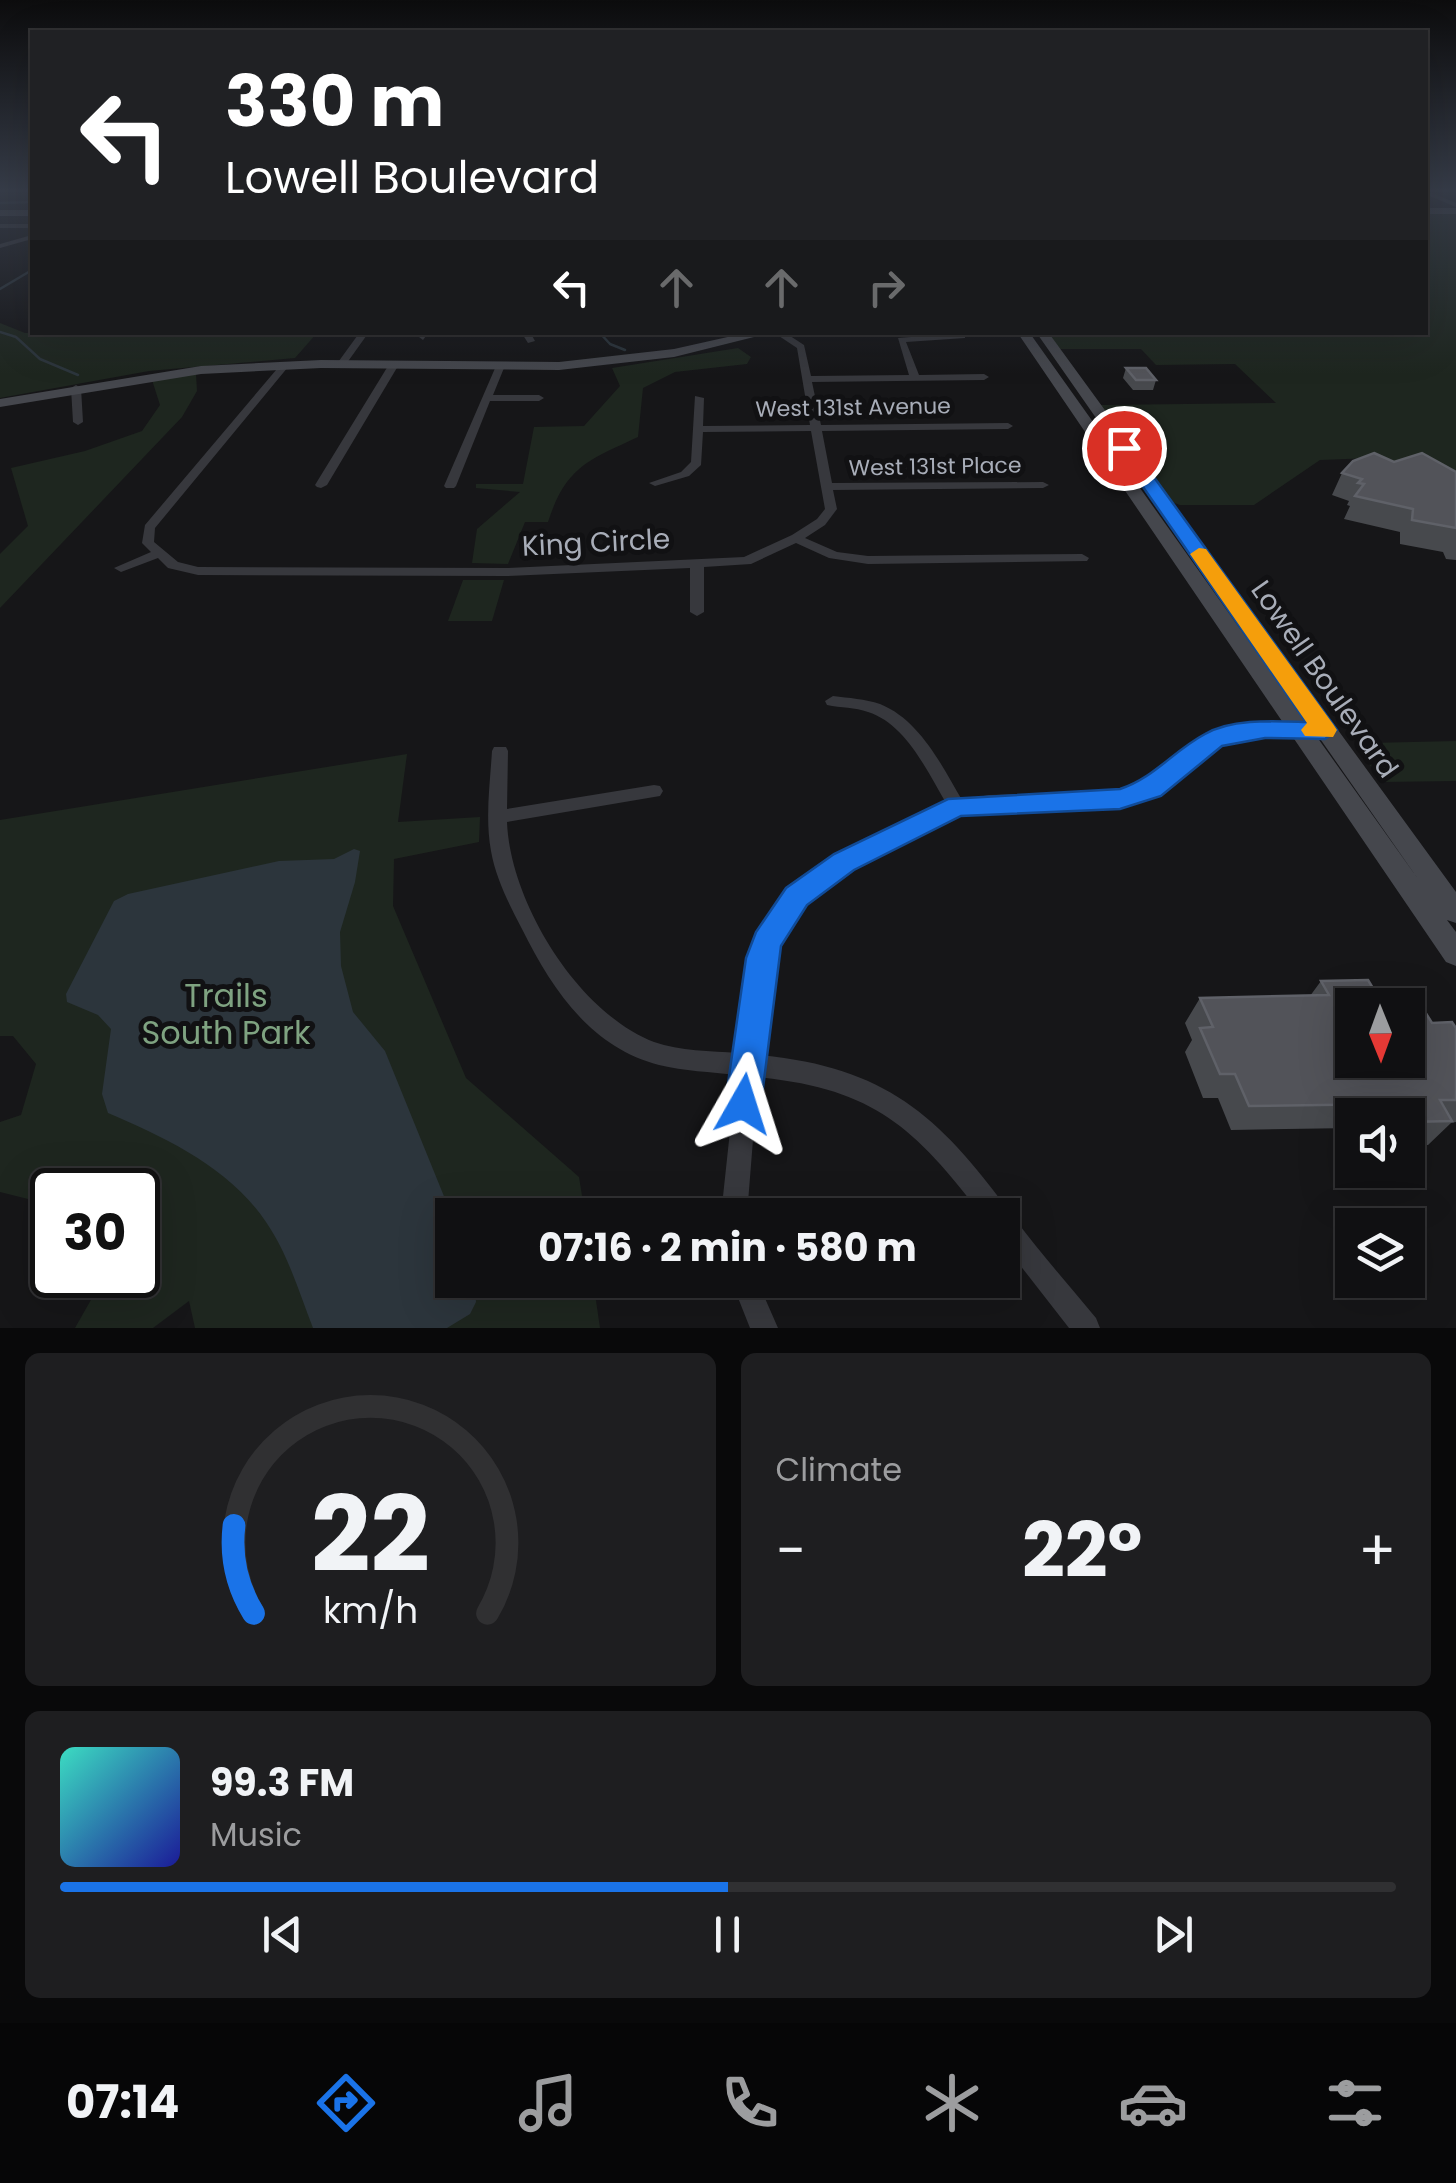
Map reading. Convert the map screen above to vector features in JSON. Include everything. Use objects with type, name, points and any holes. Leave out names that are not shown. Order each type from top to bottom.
[{"type":"main road","points":[[0,403],[201,370],[284,365],[499,368],[634,359],[753,335]]},
{"type":"main road","name":"Lowell Boulevard","points":[[1025,335],[1313,730],[1456,912]]},
{"type":"main road","name":"Lowell Boulevard","points":[[1044,335],[1168,508],[1456,954]]},
{"type":"main road","points":[[1118,466],[1151,504],[1168,508]]},
{"type":"street","points":[[340,365],[364,335]]},
{"type":"street","points":[[782,335],[798,344],[828,488]]},
{"type":"street","points":[[915,378],[901,340],[962,336]]},
{"type":"street","points":[[120,568],[160,554],[148,542],[148,528],[284,365]]},
{"type":"street","points":[[321,484],[394,366]]},
{"type":"street","points":[[450,486],[499,368]]},
{"type":"street","points":[[807,379],[984,378]]},
{"type":"street","points":[[76,388],[78,422]]},
{"type":"street","points":[[486,398],[540,398]]},
{"type":"street","points":[[655,483],[695,468],[699,398]]},
{"type":"street","name":"West 131st Avenue","points":[[698,429],[1008,426]]},
{"type":"street","name":"West 131st Place","points":[[828,488],[1043,485]]},
{"type":"street","name":"King Circle","points":[[160,554],[178,568],[198,571],[508,572],[755,559],[796,538],[828,515],[828,488]]},
{"type":"street","points":[[796,538],[853,559],[1082,558]]},
{"type":"street","points":[[697,562],[697,612]]},
{"type":"street","points":[[833,701],[879,709],[891,718],[912,738],[957,806]]},
{"type":"street","points":[[735,1198],[762,958],[777,922],[796,897],[844,862],[957,806],[1120,799],[1151,789],[1214,739],[1265,729],[1313,730]]},
{"type":"street","points":[[500,751],[498,817],[504,867],[516,898],[565,990],[588,1014],[630,1044],[658,1054],[834,1078],[892,1104],[950,1153],[985,1198]]},
{"type":"street","points":[[498,817],[654,791]]},
{"type":"street","points":[[1020,1244],[1086,1328]]},
{"type":"street","points":[[752,1298],[764,1328]]},
{"type":"green space","points":[[1428,251],[1456,251],[1456,477],[1433,467],[1373,458],[1320,460],[1254,505],[1180,505],[1169,501],[1100,405],[1276,403],[1235,364],[1156,365],[1141,349],[1059,349],[1049,335],[1428,335]]},
{"type":"green space","points":[[0,323],[30,335],[315,335],[295,358],[149,371],[0,398]]},
{"type":"green space","points":[[738,348],[751,357],[747,364],[675,372],[643,388],[638,437],[581,467],[563,488],[548,522],[525,522],[508,564],[472,563],[477,529],[520,492],[476,488],[476,484],[523,484],[534,427],[584,426],[620,386],[612,368]]},
{"type":"green space","points":[[196,374],[197,391],[182,417],[0,608],[0,554],[28,526],[11,468],[85,451],[142,431],[160,405],[152,380]]},
{"type":"green space","points":[[463,580],[504,580],[492,621],[448,621]]},
{"type":"green space","points":[[1456,741],[1456,781],[1382,782],[1359,750],[1369,743]]},
{"type":"green space","name":"Trails South Park","points":[[407,754],[398,822],[480,817],[479,842],[394,859],[393,906],[466,1078],[579,1177],[582,1198],[435,1198],[435,1298],[596,1298],[600,1328],[195,1328],[189,1301],[153,1328],[75,1328],[92,1298],[160,1298],[160,1168],[30,1168],[30,1200],[0,1192],[0,1122],[21,1115],[36,1064],[13,1036],[0,1036],[0,820]]},
{"type":"shaded area","points":[[354,849],[360,851],[340,932],[341,966],[353,1012],[385,1051],[445,1198],[435,1198],[435,1298],[476,1298],[470,1314],[447,1328],[313,1328],[281,1247],[266,1222],[234,1185],[195,1156],[108,1113],[102,1094],[111,1029],[98,1015],[67,1002],[66,994],[114,901],[128,894],[279,861],[334,859]]},
{"type":"building","points":[[1126,368],[1146,368],[1156,380],[1136,380]]},
{"type":"building","points":[[1374,453],[1394,462],[1422,453],[1456,472],[1456,528],[1412,520],[1413,509],[1355,496],[1364,484],[1358,483],[1362,479],[1342,473],[1353,461]]},
{"type":"building","points":[[1368,980],[1373,988],[1335,988],[1335,1078],[1425,1078],[1425,1012],[1432,1023],[1452,1022],[1456,1028],[1456,1100],[1440,1100],[1452,1121],[1425,1122],[1425,1098],[1335,1098],[1335,1105],[1249,1106],[1235,1074],[1220,1074],[1200,1028],[1213,1027],[1200,998],[1329,995],[1321,981]]},
{"type":"waterway","points":[[0,289],[30,271]]},
{"type":"waterway","points":[[0,332],[16,337],[40,359],[78,375]]},
{"type":"waterway","points":[[602,335],[610,344],[625,350]]},
{"type":"slow traffic","points":[[1199,554],[1325,730],[1314,730]]},
{"type":"route","points":[[743,1104],[767,941],[796,897],[844,862],[957,806],[1120,799],[1151,789],[1214,739],[1265,729],[1325,730],[1124,448]]}]
